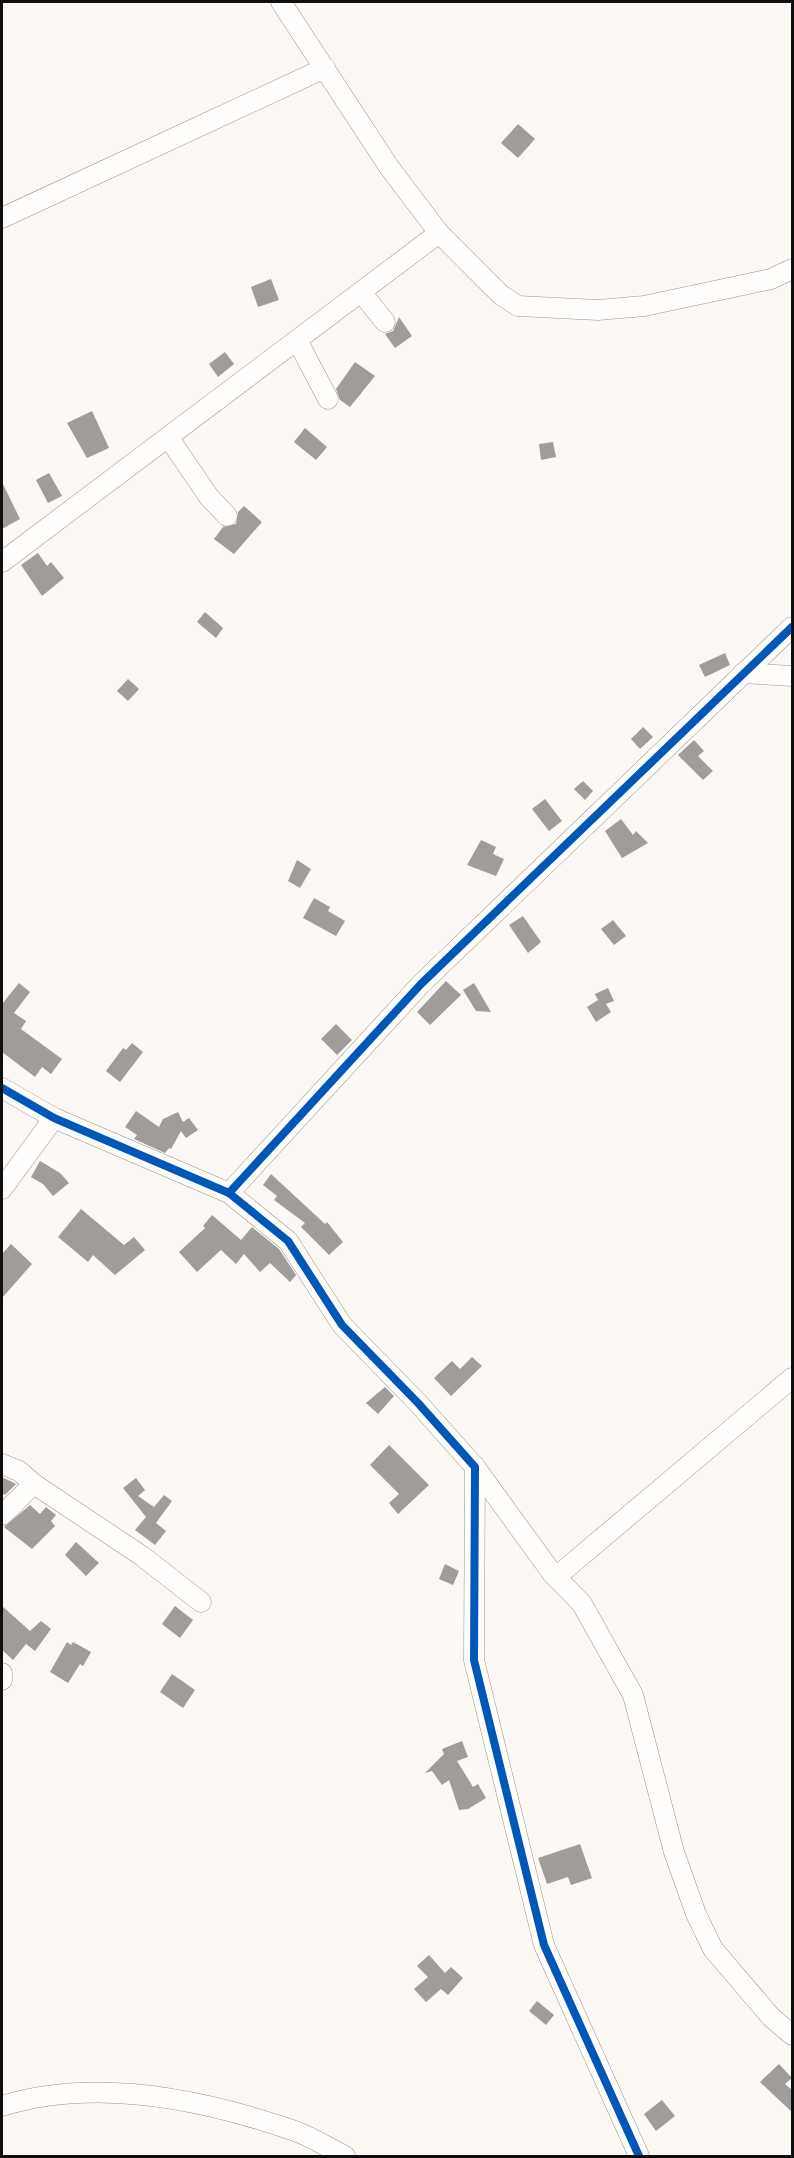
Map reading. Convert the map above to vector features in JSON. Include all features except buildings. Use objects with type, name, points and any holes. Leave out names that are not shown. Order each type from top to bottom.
[{"type":"street","points":[[281,2],[389,167],[439,232],[501,295],[518,306],[598,310],[644,306],[771,279],[792,269]]},
{"type":"street","points":[[2,218],[325,68]]},
{"type":"street","points":[[2,562],[439,232]]},
{"type":"street","points":[[360,292],[385,322]]},
{"type":"street","points":[[297,340],[328,399]]},
{"type":"street","points":[[168,437],[193,470],[208,497],[227,516]]},
{"type":"street","points":[[229,1193],[421,984],[792,627]]},
{"type":"street","points":[[743,673],[792,676]]},
{"type":"street","points":[[2,1088],[54,1118],[229,1193],[288,1241],[342,1325],[418,1403],[475,1467],[556,1577],[582,1604],[633,1695],[674,1852],[696,1914],[713,1949],[771,2017],[792,2035]]},
{"type":"street","points":[[2,1190],[54,1118]]},
{"type":"street","points":[[556,1577],[792,1378]]},
{"type":"street","points":[[2,1464],[19,1471],[33,1484],[142,1556],[201,1602]]},
{"type":"street","points":[[475,1467],[474,1660],[476,1671],[544,1945],[639,2157]]},
{"type":"street","points":[[2,1515],[33,1484]]},
{"type":"street","points":[[2,1673],[2,1680]]},
{"type":"street","points":[[2,2106],[24,2099],[90,2094],[178,2098],[294,2130],[345,2157]]},
{"type":"cycle path","points":[[229,1193],[421,984],[792,627]]},
{"type":"cycle path","points":[[2,1088],[54,1118],[229,1193],[288,1241],[342,1325],[418,1403],[475,1467],[474,1660],[544,1945],[639,2156]]}]
